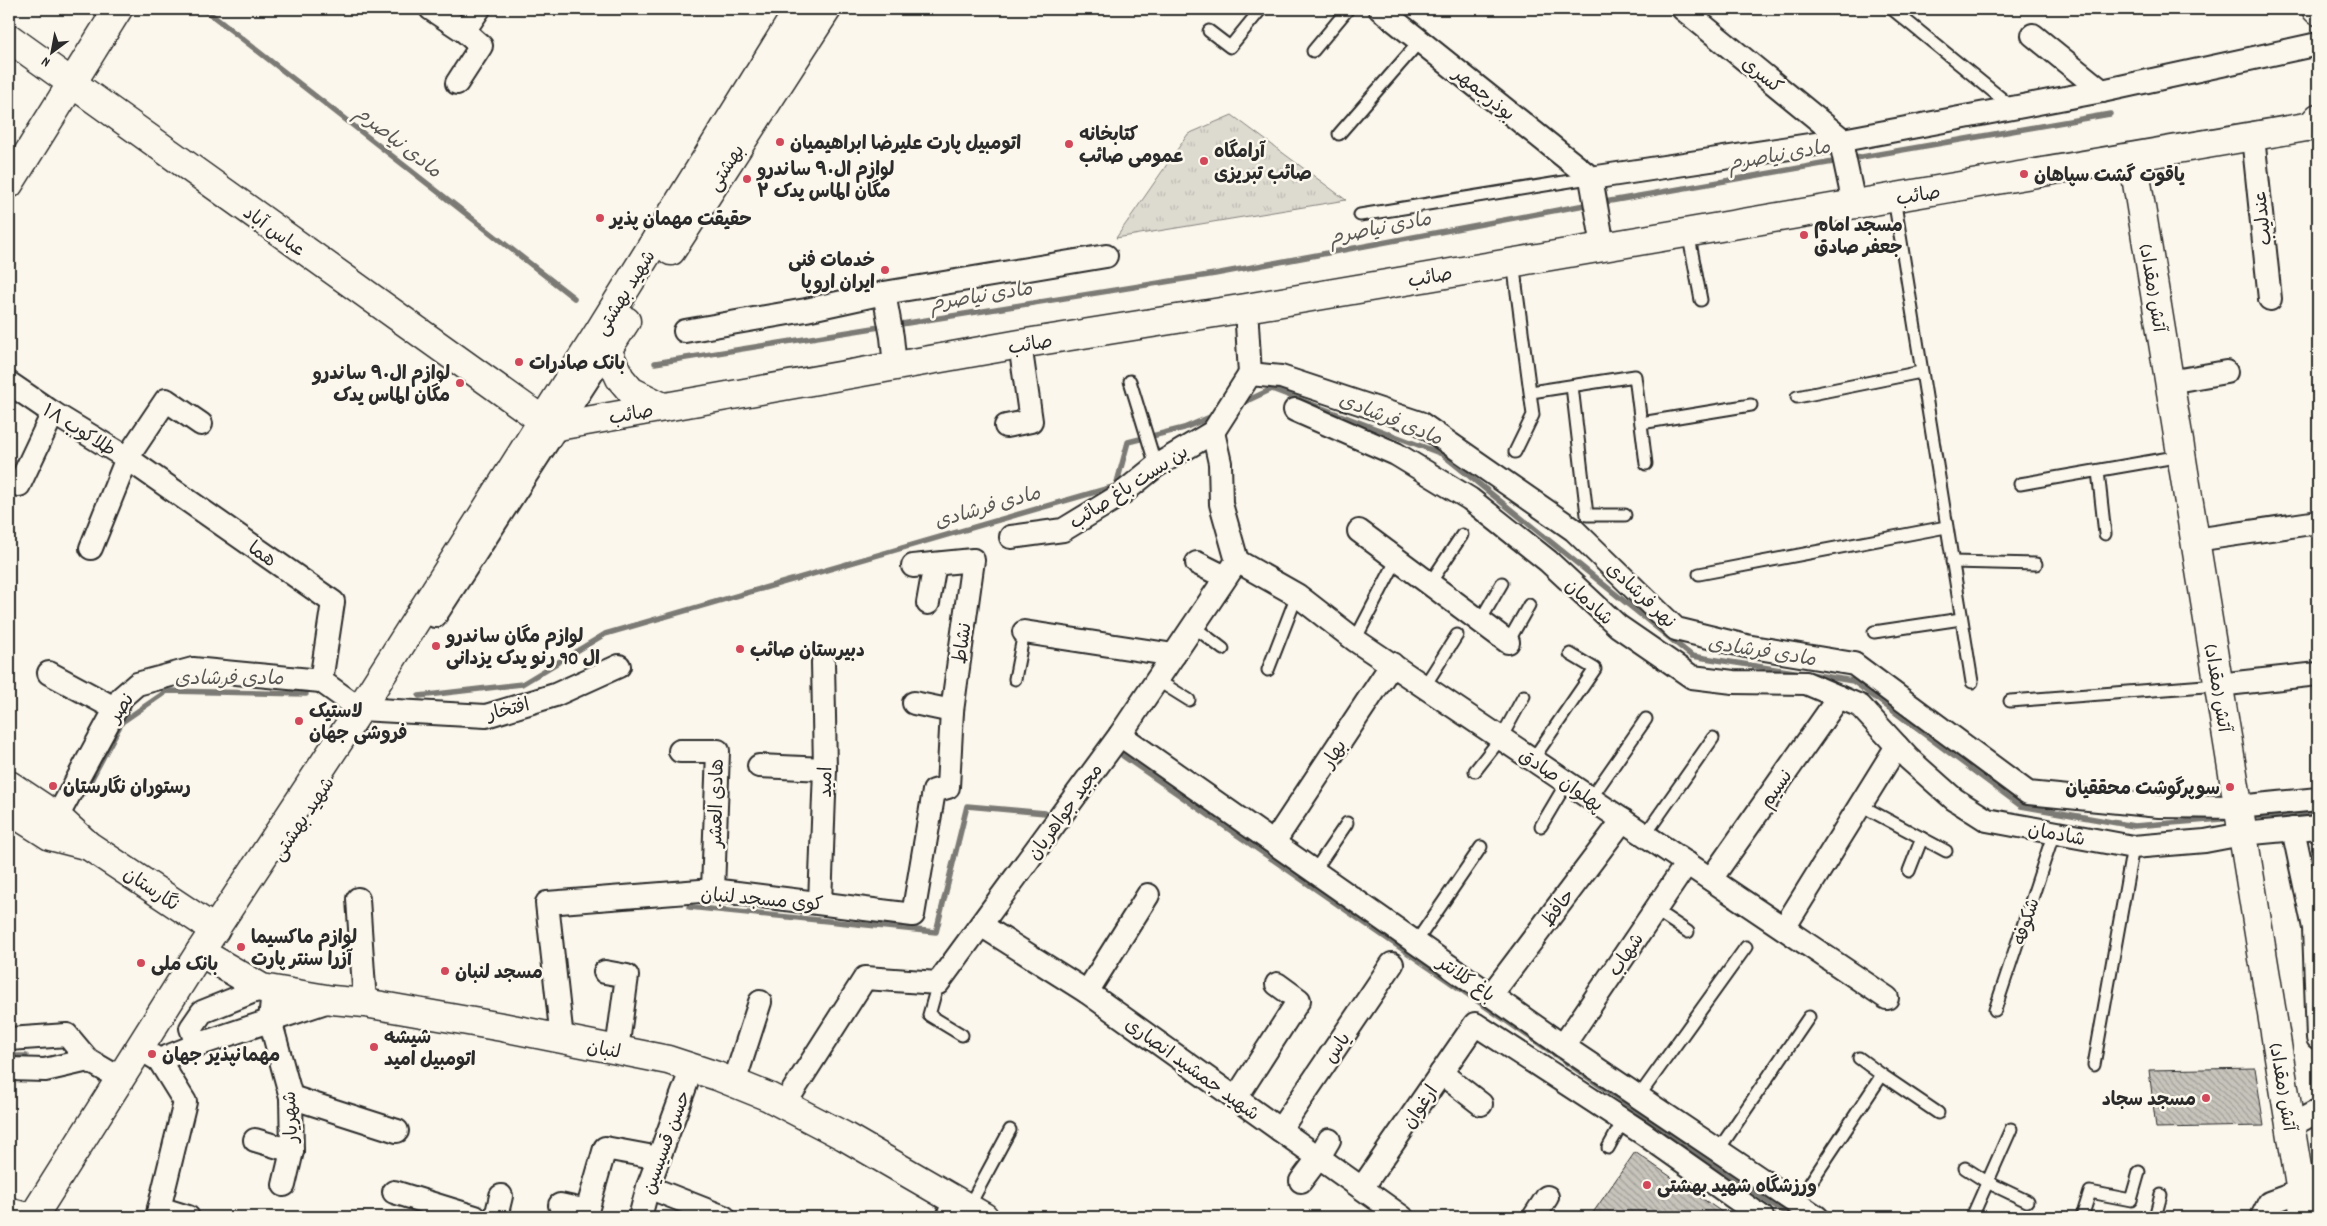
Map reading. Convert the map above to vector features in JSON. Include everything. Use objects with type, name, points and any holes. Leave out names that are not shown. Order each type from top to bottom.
[{"type":"main road","points":[[9,184],[118,9]]},
{"type":"main road","name":"شهید بهشتی","points":[[30,1215],[119,1078],[149,1054],[205,955],[215,930],[367,709],[550,428],[600,330],[799,9]]},
{"type":"main road","name":"بهشتی","points":[[607,350],[827,9]]},
{"type":"main road","name":"عباس آباد","points":[[9,38],[550,428]]},
{"type":"main road","name":"صائب","points":[[550,428],[1020,344],[1246,308],[1603,246],[2253,138],[2316,123]]},
{"type":"main road","name":"آتش (مقداد)","points":[[2132,158],[2218,685],[2245,821],[2290,1126],[2308,1201]]},
{"type":"main road","points":[[607,350],[620,378],[631,392],[664,407]]},
{"type":"main road","name":"نگارستان","points":[[9,785],[58,817],[89,846],[215,930]]},
{"type":"main road","name":"نگارستان","points":[[9,810],[50,836],[89,846]]},
{"type":"main road","name":"لنبان","points":[[205,955],[268,989],[332,1000],[365,1002],[668,1060],[692,1068],[734,1083],[784,1105],[844,1136],[961,1210]]},
{"type":"street","points":[[431,9],[464,31],[481,46],[457,83]]},
{"type":"street","points":[[464,31],[479,9]]},
{"type":"street","name":"بوذرجمهر","points":[[1380,9],[1591,178]]},
{"type":"street","name":"کسری","points":[[1683,9],[1844,153]]},
{"type":"street","points":[[2033,35],[2102,91]]},
{"type":"street","points":[[1603,246],[1591,178],[1844,153],[2012,107],[2102,91],[2318,44]]},
{"type":"street","name":"عندلیب","points":[[2253,138],[2270,299]]},
{"type":"street","points":[[1844,153],[1854,204]]},
{"type":"street","points":[[685,331],[885,298],[1106,256]]},
{"type":"street","points":[[885,298],[895,366]]},
{"type":"street","points":[[1231,569],[1221,504],[1220,463],[1213,432],[1250,374],[1246,308]]},
{"type":"street","points":[[1006,426],[1031,421],[1020,344]]},
{"type":"street","points":[[550,428],[607,350]]},
{"type":"street","points":[[2169,382],[2226,372]]},
{"type":"street","name":"نهر فرشادی","points":[[1250,374],[1281,377],[1420,423],[1574,530],[1676,629],[1746,646],[1854,664],[2028,793],[2159,806],[2293,829],[2318,827]]},
{"type":"street","name":"طلاکوب ۱۸","points":[[9,383],[52,413],[127,458]]},
{"type":"street","points":[[91,548],[127,458],[166,400],[201,424]]},
{"type":"street","name":"شادمان","points":[[1295,410],[1396,454],[1470,499],[1548,561],[1618,626],[1692,676],[1733,682],[1806,683],[1860,706],[1897,746],[1954,799],[1987,820],[2133,848],[2205,840],[2245,821]]},
{"type":"street","points":[[18,485],[52,413]]},
{"type":"street","name":"بن بست باغ صائب","points":[[1011,537],[1062,530],[1119,496],[1156,466],[1213,432]]},
{"type":"street","name":"هما","points":[[127,458],[333,602],[321,681]]},
{"type":"street","points":[[2195,540],[2318,522]]},
{"type":"street","points":[[1359,531],[1508,642]]},
{"type":"street","name":"نشاط","points":[[913,566],[973,560],[952,711],[948,787]]},
{"type":"street","name":"پهلوان صادق","points":[[1197,562],[1231,569],[1298,595],[1355,640],[1887,998]]},
{"type":"street","points":[[928,603],[935,564]]},
{"type":"street","name":"مجید جواهریان","points":[[938,983],[1120,735],[1231,569]]},
{"type":"street","points":[[1024,632],[1174,655]]},
{"type":"street","name":"امید","points":[[820,903],[825,768],[822,662]]},
{"type":"street","name":"بهار","points":[[1274,842],[1392,664]]},
{"type":"street","name":"افتخار","points":[[367,709],[486,716],[555,695],[619,666]]},
{"type":"street","name":"نصر","points":[[58,817],[122,697],[137,684],[193,669],[321,681]]},
{"type":"street","points":[[49,672],[116,709]]},
{"type":"street","points":[[2218,685],[2318,674]]},
{"type":"street","points":[[321,681],[367,709]]},
{"type":"street","name":"نسیم","points":[[1710,879],[1839,698]]},
{"type":"street","points":[[914,702],[952,711]]},
{"type":"street","name":"شهید بهشتی","points":[[205,955],[367,709]]},
{"type":"street","name":"باغ کلانتر","points":[[1120,735],[1315,870],[1563,1046],[1719,1150],[1792,1210],[1817,1217]]},
{"type":"street","points":[[1784,928],[1897,746]]},
{"type":"street","name":"هادی العشر","points":[[680,751],[718,750],[713,890]]},
{"type":"street","points":[[759,766],[825,768]]},
{"type":"street","name":"کوی مسجد لنبان","points":[[562,1039],[547,903],[713,890],[914,915],[934,791],[948,787]]},
{"type":"street","name":"نهر فرشادی","points":[[2245,821],[2318,799]]},
{"type":"street","name":"حافظ","points":[[1491,995],[1623,820]]},
{"type":"street","points":[[2293,829],[2314,907],[2318,1038]]},
{"type":"street","name":"شهاب","points":[[1563,1046],[1687,863]]},
{"type":"street","points":[[1088,992],[1148,896]]},
{"type":"street","points":[[358,899],[365,1002]]},
{"type":"street","name":"شهید جمشید انصاری","points":[[980,925],[1088,992],[1280,1130],[1324,1148],[1362,1188],[1402,1217]]},
{"type":"street","name":"یاس","points":[[1280,1130],[1392,964]]},
{"type":"street","points":[[605,972],[627,976],[617,1050]]},
{"type":"street","points":[[784,1105],[865,978],[938,983]]},
{"type":"street","points":[[1236,1098],[1299,1000],[1278,984]]},
{"type":"street","points":[[197,1045],[191,1028],[202,1012],[268,989]]},
{"type":"street","name":"شهریار","points":[[268,989],[270,1020],[291,1097],[292,1151],[284,1185]]},
{"type":"street","points":[[188,1217],[158,1213],[185,1102],[149,1054],[197,1045],[332,1000]]},
{"type":"street","points":[[734,1083],[760,1002]]},
{"type":"street","name":"باغ کلانتر","points":[[1475,1024],[1623,1121],[1762,1217]]},
{"type":"street","name":"ارغوان","points":[[1362,1188],[1475,1024]]},
{"type":"street","points":[[9,1039],[67,1035],[88,1060],[119,1078]]},
{"type":"street","name":"شهید بهشتی","points":[[30,1215],[149,1054]]},
{"type":"street","points":[[9,1069],[45,1070],[88,1060]]},
{"type":"street","name":"حسن قسیسین","points":[[640,1217],[648,1187],[692,1068]]},
{"type":"street","points":[[1441,1073],[1481,1104]]},
{"type":"street","points":[[291,1097],[397,1131]]},
{"type":"street","points":[[2290,1126],[2318,1111]]},
{"type":"street","points":[[255,1140],[292,1151]]},
{"type":"street","points":[[560,1205],[587,1211],[605,1148],[659,1158]]},
{"type":"street","points":[[1301,1181],[1324,1148]]},
{"type":"street","points":[[648,1187],[724,1217]]},
{"type":"street","points":[[394,1192],[446,1213],[475,1217]]},
{"type":"street","points":[[496,1217],[501,1196]]},
{"type":"street","points":[[1534,1217],[1547,1197]]},
{"type":"street","points":[[2262,1217],[2269,1203],[2308,1201]]},
{"type":"lane","points":[[1209,31],[1230,47],[1261,9]]},
{"type":"lane","points":[[1313,51],[1348,9]]},
{"type":"lane","points":[[1892,9],[2012,107]]},
{"type":"lane","points":[[1339,134],[1420,41]]},
{"type":"lane","points":[[1360,215],[1591,178]]},
{"type":"lane","points":[[1894,198],[1972,682]]},
{"type":"lane","points":[[1688,232],[1701,300]]},
{"type":"lane","points":[[1513,262],[1533,415],[1515,452]]},
{"type":"lane","points":[[1797,397],[1921,372]]},
{"type":"lane","points":[[1531,392],[1635,376],[1646,464]]},
{"type":"lane","points":[[1130,381],[1156,466]]},
{"type":"lane","points":[[1572,386],[1587,515],[1625,515]]},
{"type":"lane","points":[[1641,423],[1751,405]]},
{"type":"lane","points":[[2020,484],[2098,472],[2181,456]]},
{"type":"lane","points":[[2098,472],[2105,534]]},
{"type":"lane","points":[[1699,574],[1946,527]]},
{"type":"lane","points":[[1430,583],[1462,535]]},
{"type":"lane","points":[[1355,640],[1397,559]]},
{"type":"lane","points":[[1952,562],[2036,564]]},
{"type":"lane","points":[[1480,621],[1502,583]]},
{"type":"lane","points":[[1268,670],[1298,595]]},
{"type":"lane","points":[[1508,642],[1529,605]]},
{"type":"lane","points":[[1874,632],[1961,619]]},
{"type":"lane","points":[[1193,626],[1223,649]]},
{"type":"lane","points":[[1015,679],[1024,632]]},
{"type":"lane","points":[[1424,686],[1457,635]]},
{"type":"lane","points":[[1533,760],[1595,669],[1570,654]]},
{"type":"lane","points":[[1157,680],[1189,700]]},
{"type":"lane","points":[[2010,701],[2218,685]]},
{"type":"lane","points":[[1476,771],[1501,738],[1524,696]]},
{"type":"lane","points":[[1591,798],[1646,719]]},
{"type":"lane","points":[[1645,835],[1713,738]]},
{"type":"lane","points":[[1541,826],[1567,782]]},
{"type":"lane","points":[[1860,805],[1946,851]]},
{"type":"lane","points":[[1315,870],[1346,823]]},
{"type":"lane","name":"شکوفه","points":[[1995,1010],[2054,832]]},
{"type":"lane","points":[[1909,871],[1922,838]]},
{"type":"lane","points":[[1416,942],[1481,848]]},
{"type":"lane","points":[[2094,1065],[2133,848]]},
{"type":"lane","points":[[1655,910],[1688,932]]},
{"type":"lane","points":[[1639,1096],[1746,948]]},
{"type":"lane","points":[[938,983],[929,1015],[962,1035]]},
{"type":"lane","points":[[1719,1150],[1809,1017]]},
{"type":"lane","points":[[1859,1058],[1938,1114]]},
{"type":"lane","points":[[1792,1210],[1882,1075]]},
{"type":"lane","points":[[1608,1148],[1623,1121]]},
{"type":"lane","points":[[1972,1217],[2011,1129]]},
{"type":"lane","points":[[961,1210],[1010,1130]]},
{"type":"lane","points":[[1965,1168],[1987,1182],[2027,1201]]},
{"type":"lane","points":[[2082,1217],[2090,1192],[2131,1200],[2140,1172]]},
{"type":"lane","points":[[2155,1217],[2161,1195]]},
{"type":"green space","points":[[1232,115],[1346,200],[1116,238],[1188,134]]},
{"type":"building","name":"مسجد سجاد","points":[[2255,1068],[2264,1126],[2156,1128],[2149,1070]]},
{"type":"building","name":"ورزشگاه شهید بهشتی","points":[[1635,1152],[1729,1217],[1590,1217]]},
{"type":"waterway","name":"مادی نیاصرم","points":[[204,9],[574,298]]},
{"type":"waterway","name":"مادی نیاصرم","points":[[1850,159],[2110,114]]},
{"type":"waterway","name":"مادی نیاصرم","points":[[1599,203],[1839,161]]},
{"type":"waterway","name":"مادی نیاصرم","points":[[895,325],[1215,274],[1590,204]]},
{"type":"waterway","name":"مادی نیاصرم","points":[[655,363],[886,326]]},
{"type":"waterway","name":"مادی فرشادی","points":[[1240,404],[1272,389],[1442,454],[1692,656],[1801,673]]},
{"type":"waterway","name":"مادی فرشادی","points":[[419,696],[522,684],[605,634],[1116,486],[1128,442],[1184,428],[1215,415]]},
{"type":"waterway","name":"مادی فرشادی","points":[[1810,674],[1853,681],[2021,806],[2134,826],[2234,818]]},
{"type":"waterway","name":"مادی فرشادی","points":[[84,793],[122,722],[167,691],[306,694]]},
{"type":"waterway","points":[[1123,756],[1790,1217]]},
{"type":"waterway","points":[[689,907],[936,932],[967,806],[1045,813]]},
{"type":"waterway","name":"مادی فرشادی","points":[[2248,817],[2318,813]]},
{"type":"waterway","points":[[9,1056],[26,1056]]},
{"type":"place","name":"اتومبیل پارت علیرضا ابراهیمیان","points":[[780,142]]},
{"type":"place","name":"کتابخانه عمومی صائب","points":[[1069,144]]},
{"type":"place","name":"آرامگاه صائب تبریزی","points":[[1204,161]]},
{"type":"place","name":"یاقوت گشت سپاهان","points":[[2024,174]]},
{"type":"place","name":"لوازم ال۹۰ ساندرو مگان الماس یدک ۲","points":[[747,179]]},
{"type":"place","name":"حقیقت مهمان پذیر","points":[[600,218]]},
{"type":"place","name":"مسجد امام جعفر صادق","points":[[1804,235]]},
{"type":"place","name":"خدمات فنی ایران اروپا","points":[[885,270]]},
{"type":"place","name":"بانک صادرات","points":[[519,362]]},
{"type":"place","name":"لوازم ال۹۰ ساندرو مگان الماس یدک","points":[[460,383]]},
{"type":"place","name":"لوازم مگان ساندرو ال 90 رنو یدک یزدانی","points":[[436,646]]},
{"type":"place","name":"دبیرستان صائب","points":[[740,649]]},
{"type":"place","name":"لاستیک فروشی جهان","points":[[299,721]]},
{"type":"place","name":"رستوران نگارستان","points":[[53,786]]},
{"type":"place","name":"سوپرگوشت محققیان","points":[[2230,787]]},
{"type":"place","name":"لوازم ماکسیما آزرا سنتر پارت","points":[[241,947]]},
{"type":"place","name":"بانک ملی","points":[[141,963]]},
{"type":"place","name":"مسجد لنبان","points":[[445,971]]},
{"type":"place","name":"شیشه اتومبیل امید","points":[[374,1047]]},
{"type":"place","name":"مهمانپذیر جهان","points":[[152,1054]]},
{"type":"place","name":"مسجد سجاد","points":[[2206,1098]]},
{"type":"place","name":"ورزشگاه شهید بهشتی","points":[[1647,1185]]}]
